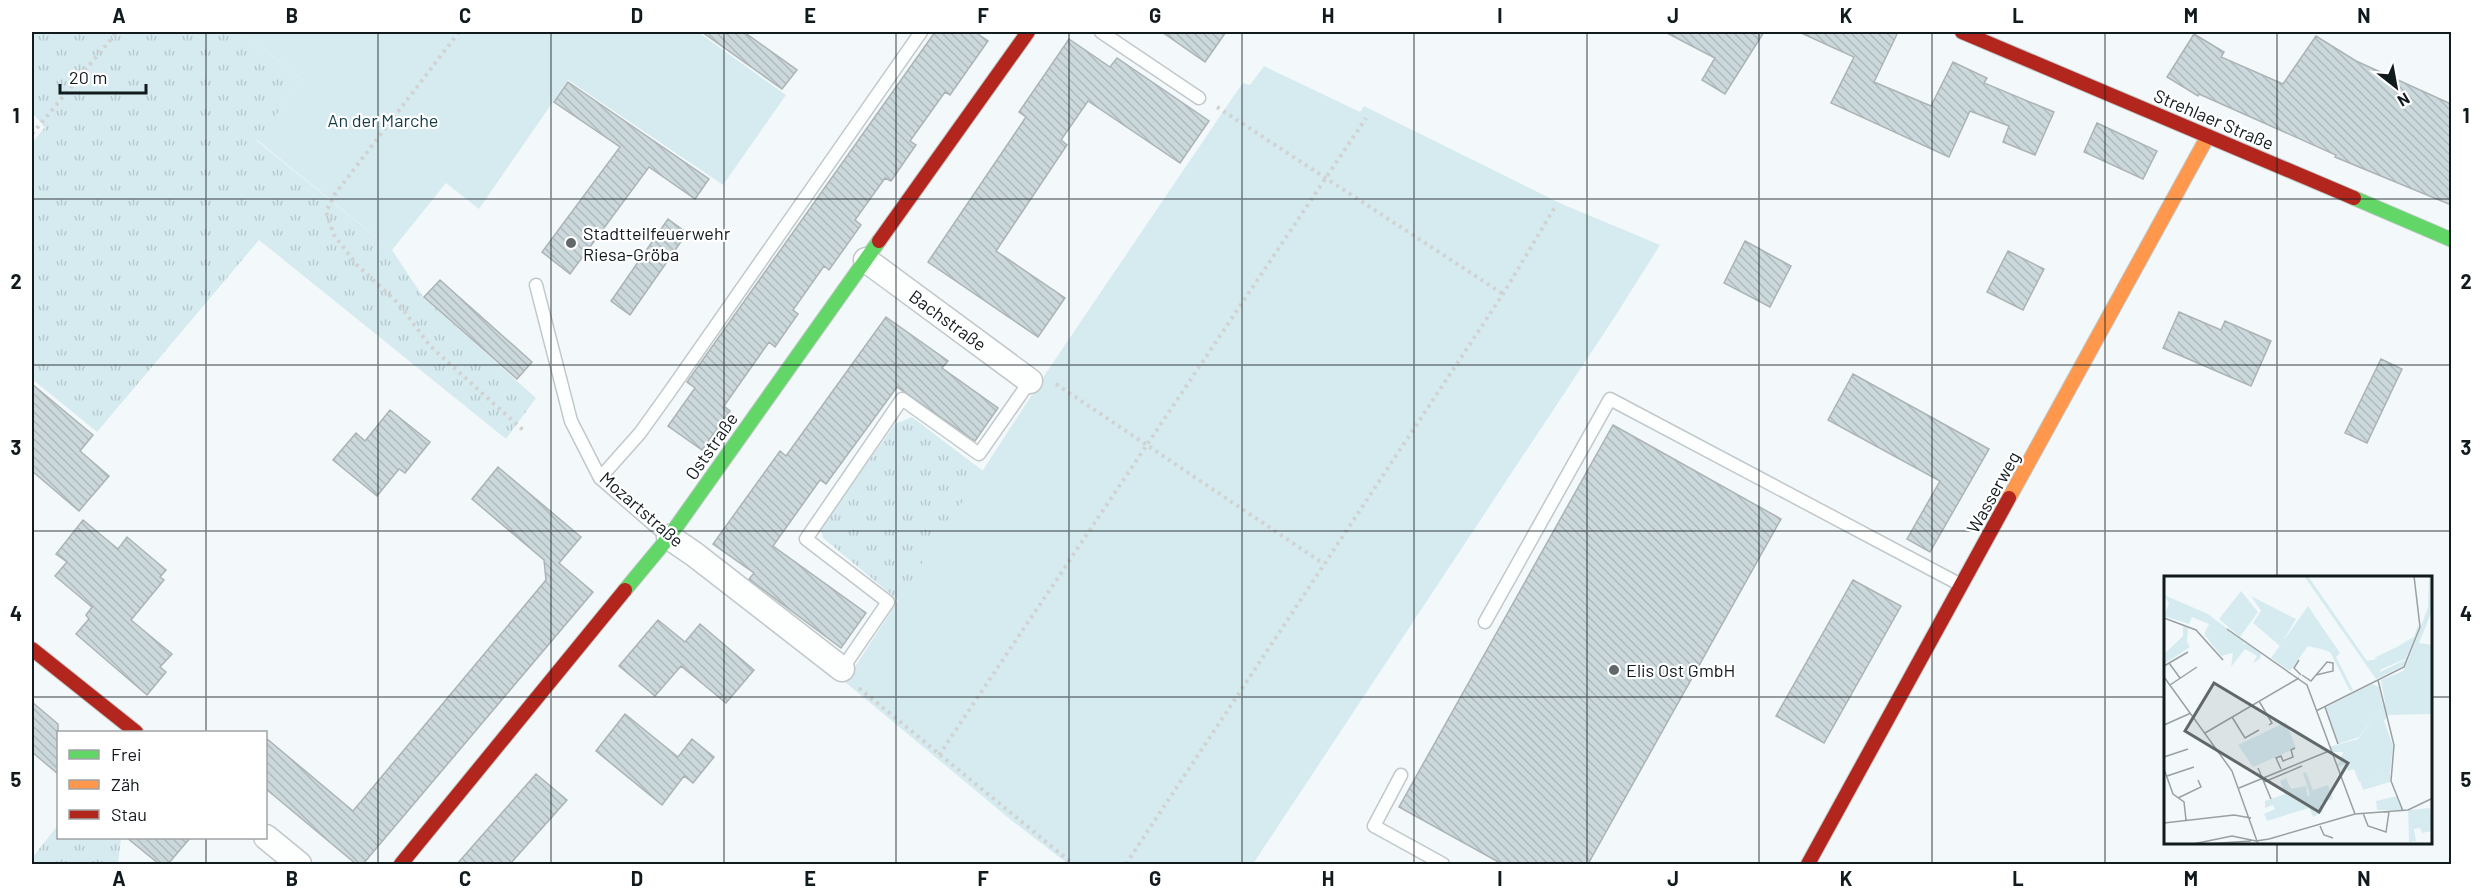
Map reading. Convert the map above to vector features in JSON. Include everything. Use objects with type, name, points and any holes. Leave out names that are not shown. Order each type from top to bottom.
[{"type":"street","name":"Oststraße","points":[[401,864],[669,537],[1028,32]]},
{"type":"street","name":"Strehlaer Straße","points":[[1962,32],[2451,240]]},
{"type":"street","name":"Wasserweg","points":[[1808,864],[2208,136]]},
{"type":"street","name":"Bachstraße","points":[[866,260],[1030,381]]},
{"type":"street","name":"Mozartstraße","points":[[669,537],[842,669]]},
{"type":"street","points":[[32,649],[135,731]]},
{"type":"street","points":[[267,838],[299,864]]},
{"type":"lane","points":[[600,478],[640,433],[921,32]]},
{"type":"lane","points":[[1101,32],[1199,98]]},
{"type":"lane","name":"Mozartstraße","points":[[536,285],[572,421],[600,478],[669,537]]},
{"type":"lane","points":[[842,669],[888,602],[806,539],[903,399],[980,454],[1030,381]]},
{"type":"lane","points":[[1485,622],[1610,399],[1962,585]]},
{"type":"lane","points":[[1401,775],[1374,826],[1443,864]]},
{"type":"path","points":[[32,134],[117,32]]},
{"type":"path","points":[[459,32],[330,202],[326,212],[334,235],[357,265],[399,304],[430,346],[523,430]]},
{"type":"path","points":[[1199,98],[1217,107],[1503,294]]},
{"type":"path","points":[[939,755],[1366,118]]},
{"type":"path","points":[[1126,864],[1503,294],[1556,207]]},
{"type":"path","points":[[1030,381],[1045,376],[1324,564]]},
{"type":"path","points":[[842,669],[847,678],[1073,864]]},
{"type":"green space","points":[[32,32],[241,32],[303,80],[257,141],[392,250],[424,298],[536,398],[506,439],[259,240],[97,432],[32,379],[32,143],[45,127],[32,113]]},
{"type":"green space","name":"An der Marche","points":[[241,32],[698,32],[786,95],[723,185],[568,80],[479,209],[446,183],[392,250],[257,140],[303,80]]},
{"type":"green space","points":[[1264,66],[1360,112],[1364,106],[1562,204],[1660,245],[1253,864],[1068,864],[1011,820],[845,682],[1048,370],[1237,91],[1243,83],[1250,85]]},
{"type":"green space","points":[[912,417],[983,471],[899,601],[823,538],[821,528],[895,424]]},
{"type":"green space","points":[[57,826],[57,839],[121,839],[118,864],[32,864],[32,858]]},
{"type":"building","points":[[702,32],[744,32],[797,70],[782,89]]},
{"type":"building","points":[[935,32],[975,32],[988,41],[950,95],[945,92],[910,141],[916,145],[891,181],[885,178],[855,220],[861,225],[829,270],[824,266],[793,310],[798,314],[775,347],[769,342],[724,406],[730,411],[702,450],[668,426],[695,388],[687,382]]},
{"type":"building","points":[[1162,32],[1226,32],[1205,62]]},
{"type":"building","points":[[1665,32],[1764,32],[1725,94],[1702,80],[1715,58]]},
{"type":"building","points":[[1799,32],[1898,32],[1874,82],[1931,106],[1953,62],[1987,78],[1984,83],[2054,112],[2035,155],[2003,142],[2009,126],[1970,111],[1949,157],[1831,103],[1854,57]]},
{"type":"building","points":[[2194,34],[2224,52],[2221,57],[2283,84],[2316,36],[2356,61],[2451,104],[2451,205],[2335,157],[2336,155],[2199,94],[2198,96],[2167,77]]},
{"type":"building","points":[[1069,39],[1110,67],[1117,58],[1209,121],[1180,163],[1088,101],[1061,140],[1067,145],[996,251],[1065,298],[1038,337],[928,262],[1026,117],[1019,112]]},
{"type":"building","points":[[568,82],[709,179],[695,199],[649,167],[570,274],[542,252],[620,147],[554,102]]},
{"type":"building","points":[[2097,123],[2157,151],[2143,179],[2084,152]]},
{"type":"building","points":[[668,219],[687,233],[630,315],[611,301]]},
{"type":"building","points":[[1745,241],[1791,266],[1770,307],[1724,283]]},
{"type":"building","points":[[2008,251],[2044,269],[2023,310],[1987,292]]},
{"type":"building","points":[[440,280],[532,362],[517,379],[424,297]]},
{"type":"building","points":[[2179,312],[2221,330],[2225,321],[2271,341],[2251,386],[2163,348]]},
{"type":"building","points":[[886,317],[948,361],[942,368],[998,408],[975,441],[897,387],[826,484],[820,480],[773,546],[866,613],[841,648],[749,579],[754,573],[713,544],[780,451],[786,456]]},
{"type":"building","points":[[2381,359],[2402,369],[2367,443],[2345,433]]},
{"type":"building","points":[[1853,374],[1989,449],[1930,552],[1907,539],[1940,481],[1828,420]]},
{"type":"building","points":[[32,384],[93,435],[80,451],[109,476],[79,511],[32,471]]},
{"type":"building","points":[[390,410],[430,442],[405,473],[399,469],[377,496],[333,460],[356,433],[365,441]]},
{"type":"building","points":[[1613,425],[1781,519],[1588,864],[1502,864],[1399,807]]},
{"type":"building","points":[[498,467],[581,537],[559,563],[593,592],[363,864],[356,864],[267,790],[267,739],[353,811],[546,580],[544,560],[472,499]]},
{"type":"building","points":[[83,520],[118,549],[127,537],[166,570],[160,577],[164,580],[131,620],[172,654],[160,667],[166,672],[147,695],[76,634],[89,619],[86,615],[92,607],[55,576],[67,562],[56,554]]},
{"type":"building","points":[[1853,580],[1901,606],[1824,743],[1776,716]]},
{"type":"building","points":[[658,620],[685,642],[700,624],[754,670],[726,703],[681,666],[655,696],[619,666]]},
{"type":"building","points":[[32,702],[58,724],[57,773],[32,752]]},
{"type":"building","points":[[625,714],[678,757],[692,739],[714,757],[693,783],[684,776],[662,805],[596,751]]},
{"type":"building","points":[[536,774],[567,800],[510,864],[457,864]]},
{"type":"building","points":[[128,839],[189,839],[168,864],[159,864]]},
{"type":"traffic: fast","points":[[2354,198],[2452,240]]},
{"type":"traffic: fast","points":[[625,590],[669,537],[879,241]]},
{"type":"traffic: slow","points":[[2009,498],[2208,136]]},
{"type":"traffic: jam","points":[[879,241],[1028,32]]},
{"type":"traffic: jam","points":[[1962,32],[2354,198]]},
{"type":"traffic: jam","points":[[1808,864],[2009,498]]},
{"type":"traffic: jam","points":[[401,864],[625,590]]},
{"type":"traffic: jam","points":[[32,649],[135,731]]},
{"type":"place","name":"Stadtteilfeuerwehr Riesa-Gröba","points":[[571,243]]},
{"type":"place","name":"Elis Ost GmbH","points":[[1614,670]]}]
